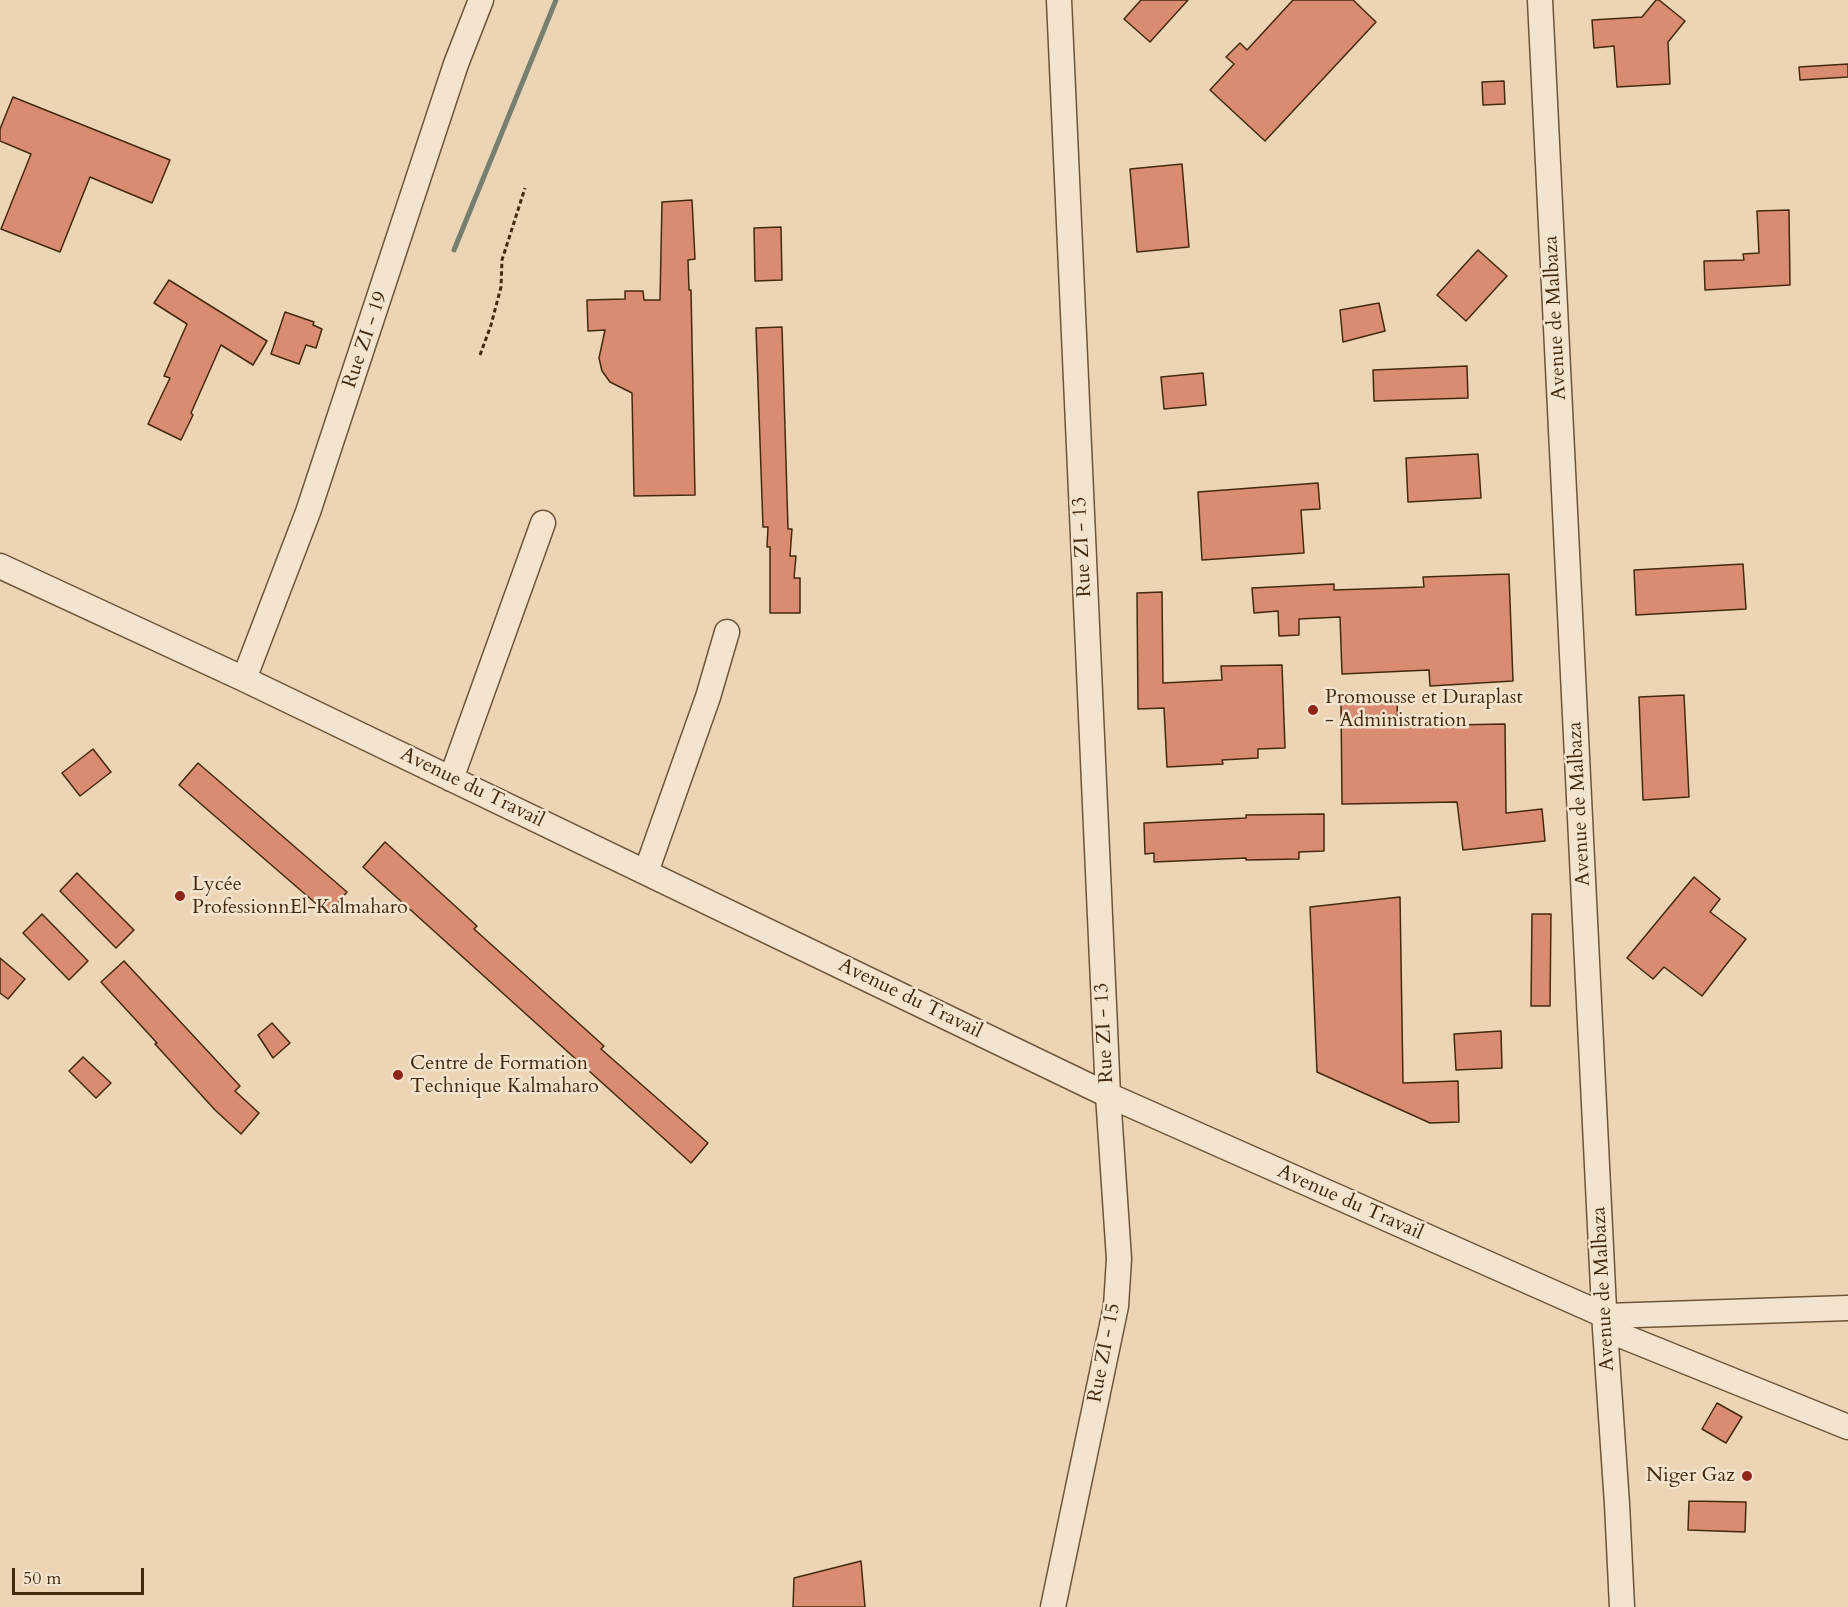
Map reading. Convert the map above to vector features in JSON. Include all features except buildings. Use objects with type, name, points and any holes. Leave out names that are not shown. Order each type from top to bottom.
[{"type":"street","name":"Rue ZI - 19","points":[[244,679],[308,512],[456,64],[481,0]]},
{"type":"street","name":"Rue ZI - 13","points":[[1059,0],[1108,1095]]},
{"type":"street","name":"Avenue de Malbaza","points":[[1540,0],[1622,1607]]},
{"type":"street","points":[[451,779],[543,523]]},
{"type":"street","name":"Avenue du Travail","points":[[0,566],[244,679],[1108,1095],[1606,1322],[1848,1308]]},
{"type":"street","points":[[646,872],[708,697],[727,632]]},
{"type":"street","name":"Rue ZI - 15","points":[[1053,1607],[1116,1306],[1119,1259],[1108,1095]]},
{"type":"street","points":[[1606,1322],[1848,1427]]},
{"type":"path","points":[[480,355],[491,326],[501,287],[502,260],[525,188]]},
{"type":"waterway","points":[[454,250],[556,0]]},
{"type":"place","name":"Promousse et Duraplast - Administration","points":[[1313,710]]},
{"type":"place","name":"Lycée ProfessionnEl-Kalmaharo","points":[[180,896]]},
{"type":"place","name":"Centre de Formation Technique Kalmaharo","points":[[398,1075]]},
{"type":"place","name":"Niger Gaz","points":[[1747,1476]]}]
